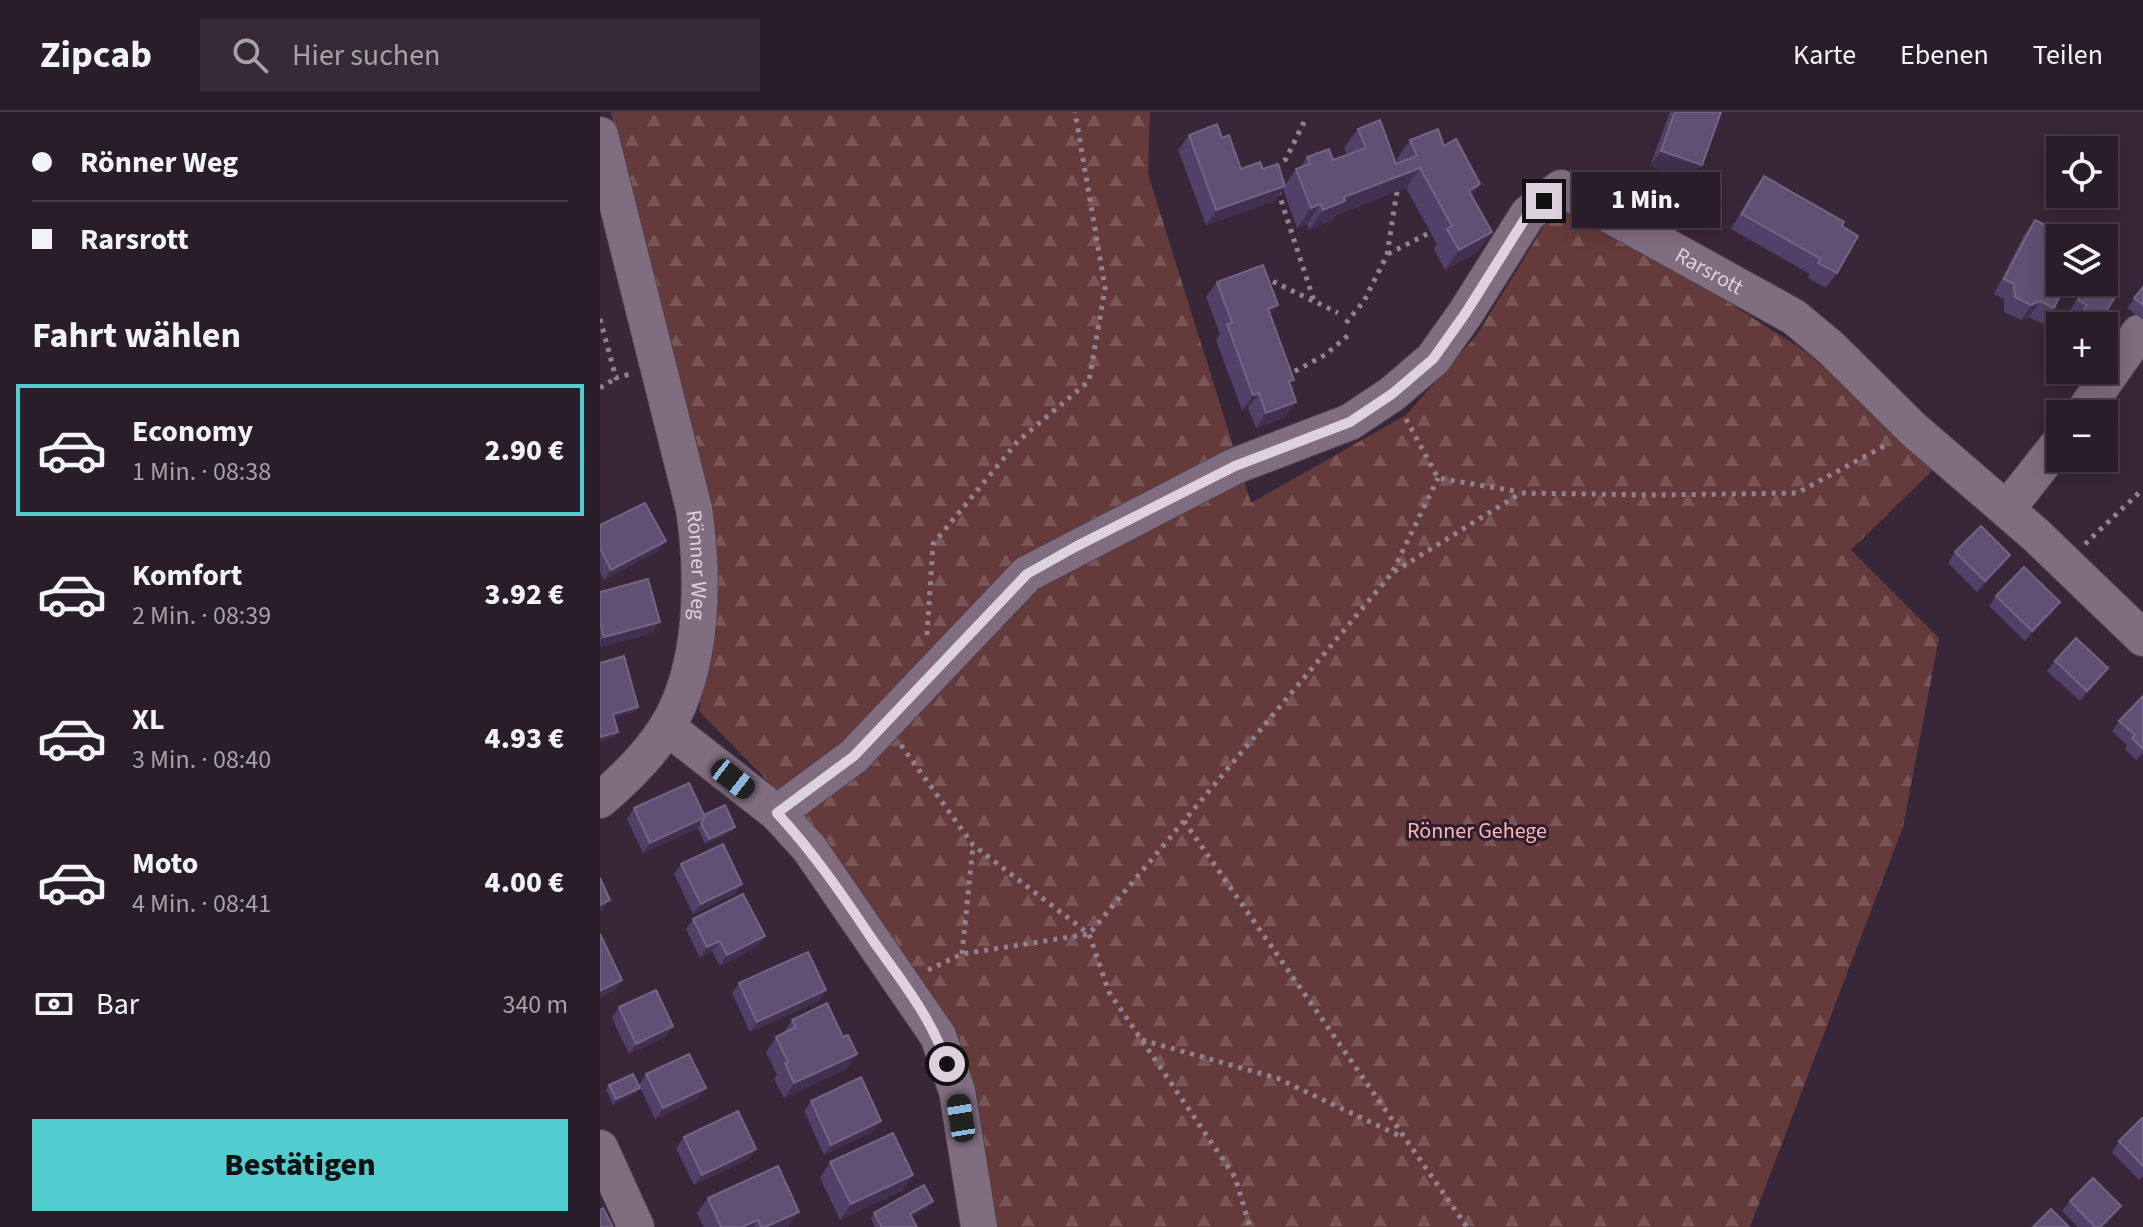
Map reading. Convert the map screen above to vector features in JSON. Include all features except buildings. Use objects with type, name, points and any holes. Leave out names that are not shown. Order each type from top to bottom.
[{"type":"street","name":"Rönner Weg","points":[[600,135],[694,509],[699,546],[700,601],[693,653],[667,727],[626,778],[600,800]]},
{"type":"street","name":"Rarsrott","points":[[777,813],[854,756],[1027,574],[1235,466],[1350,422],[1392,394],[1433,359],[1528,214],[1561,188],[1794,317],[1830,347],[1914,430],[2007,509],[2143,638]]},
{"type":"street","points":[[2092,400],[2139,333]]},
{"type":"street","points":[[2007,509],[2046,460]]},
{"type":"street","points":[[667,727],[777,813],[809,848],[938,1036],[957,1091],[979,1227]]},
{"type":"street","points":[[600,1148],[636,1227]]},
{"type":"path","points":[[926,638],[933,544],[1018,441],[1089,381],[1105,288],[1075,112]]},
{"type":"path","points":[[1272,170],[1286,159],[1306,118]]},
{"type":"path","points":[[1276,185],[1314,301]]},
{"type":"path","points":[[1346,323],[1364,301],[1387,255],[1397,191]]},
{"type":"path","points":[[1387,255],[1431,232]]},
{"type":"path","points":[[1261,275],[1338,313]]},
{"type":"path","points":[[600,319],[616,378]]},
{"type":"path","points":[[1278,381],[1325,355],[1352,332]]},
{"type":"path","points":[[600,388],[616,378],[658,366]]},
{"type":"path","points":[[1392,394],[1438,478]]},
{"type":"path","points":[[1438,478],[1521,493],[1797,493],[1914,430]]},
{"type":"path","points":[[903,982],[962,954],[1089,934],[1392,573],[1438,478]]},
{"type":"path","points":[[2064,564],[2143,489]]},
{"type":"path","points":[[1392,573],[1521,493]]},
{"type":"path","points":[[887,724],[973,845],[1089,934],[1109,992],[1235,1177],[1250,1227]]},
{"type":"path","points":[[1184,821],[1467,1227]]},
{"type":"path","points":[[962,954],[973,845]]},
{"type":"path","points":[[1141,1039],[1277,1078],[1405,1138]]},
{"type":"green space","name":"Rönner Gehege","points":[[611,112],[1150,112],[1148,174],[1251,503],[1406,415],[1476,336],[1557,205],[1731,304],[1806,352],[1938,465],[1851,550],[1939,638],[1903,827],[1750,1227],[990,1227],[966,1089],[802,816],[699,711],[717,610],[650,264]]},
{"type":"route","points":[[947,1064],[938,1036],[903,982],[809,848],[777,813],[854,756],[1027,574],[1235,466],[1350,422],[1392,394],[1433,359],[1528,214],[1544,201]]}]
